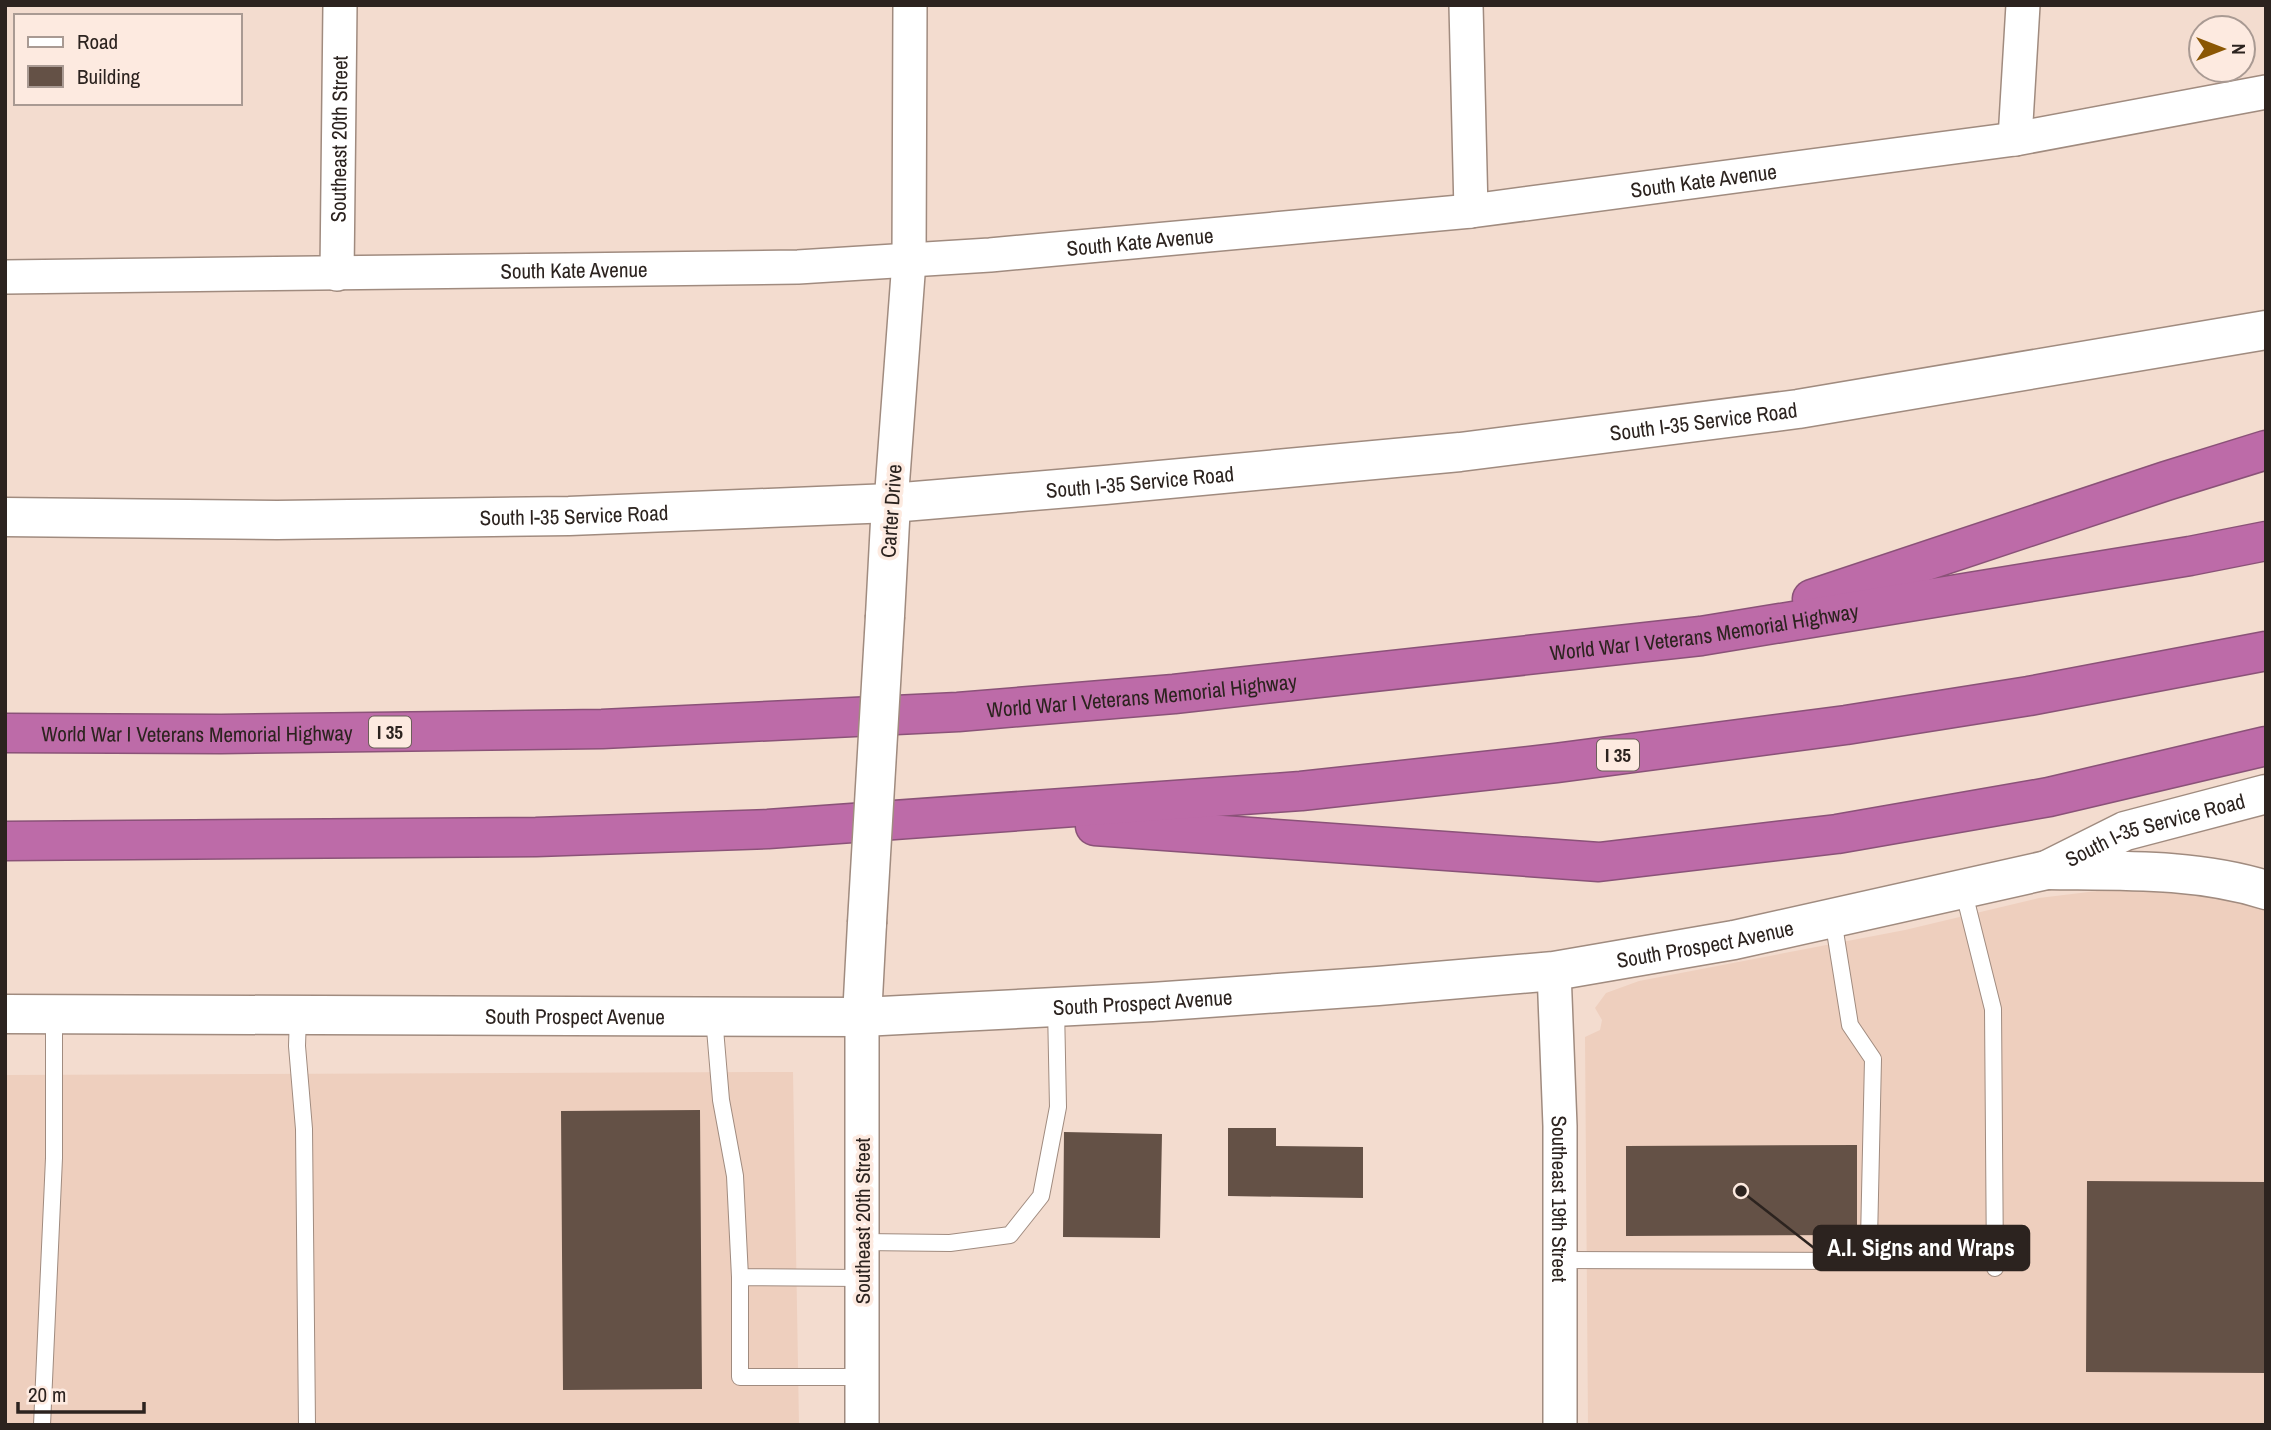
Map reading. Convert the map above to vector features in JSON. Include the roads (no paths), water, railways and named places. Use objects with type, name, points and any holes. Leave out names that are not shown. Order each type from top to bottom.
[{"type":"highway","points":[[1701,636],[2266,450]]},
{"type":"highway","name":"World War I Veterans Memorial Highway","points":[[5,733],[221,734],[602,729],[958,712],[1174,694],[1701,636],[2190,556],[2266,541]]},
{"type":"highway","name":"I 35","points":[[5,841],[536,837],[768,829],[1301,791],[1570,761],[1846,725],[2029,696],[2266,651]]},
{"type":"highway","points":[[964,816],[1600,862],[1864,830],[2049,797],[2266,746]]},
{"type":"main road","name":"South I-35 Service Road","points":[[5,517],[277,520],[569,516],[891,503],[1473,450],[1798,409],[2266,330]]},
{"type":"main road","name":"Carter Drive","points":[[862,1017],[891,503]]},
{"type":"main road","name":"South I-35 Service Road","points":[[2047,870],[2125,831],[2266,794]]},
{"type":"main road","name":"South Prospect Avenue","points":[[5,1014],[862,1017],[1056,1007],[1378,986],[1554,971],[1734,940],[2047,870],[2194,874],[2234,880],[2266,890]]},
{"type":"street","name":"Southeast 20th Street","points":[[337,274],[340,5]]},
{"type":"street","name":"Carter Drive","points":[[891,503],[909,261],[910,5]]},
{"type":"street","points":[[1466,5],[1471,211]]},
{"type":"street","points":[[2015,139],[2023,5]]},
{"type":"street","name":"South Kate Avenue","points":[[5,277],[797,267],[909,261],[1471,211],[2015,139],[2266,92]]},
{"type":"street","name":"Southeast 19th Street","points":[[1554,971],[1560,1126],[1560,1425]]},
{"type":"street","name":"Southeast 20th Street","points":[[862,1017],[862,1425]]},
{"type":"lane","points":[[1963,889],[1993,1009],[1995,1268]]},
{"type":"lane","points":[[1560,1260],[1860,1261],[1869,1240],[1873,1059],[1850,1025],[1833,917]]},
{"type":"lane","points":[[862,1242],[950,1243],[1010,1235],[1041,1196],[1058,1107],[1056,1007]]},
{"type":"lane","points":[[43,1425],[54,1158],[54,1014]]},
{"type":"lane","points":[[298,1016],[297,1046],[304,1129],[307,1425]]},
{"type":"lane","points":[[714,1017],[721,1100],[735,1176],[740,1277],[740,1377],[862,1377]]},
{"type":"lane","points":[[740,1277],[862,1278]]},
{"type":"place","name":"A.I. Signs and Wraps","points":[[1741,1191]]}]
